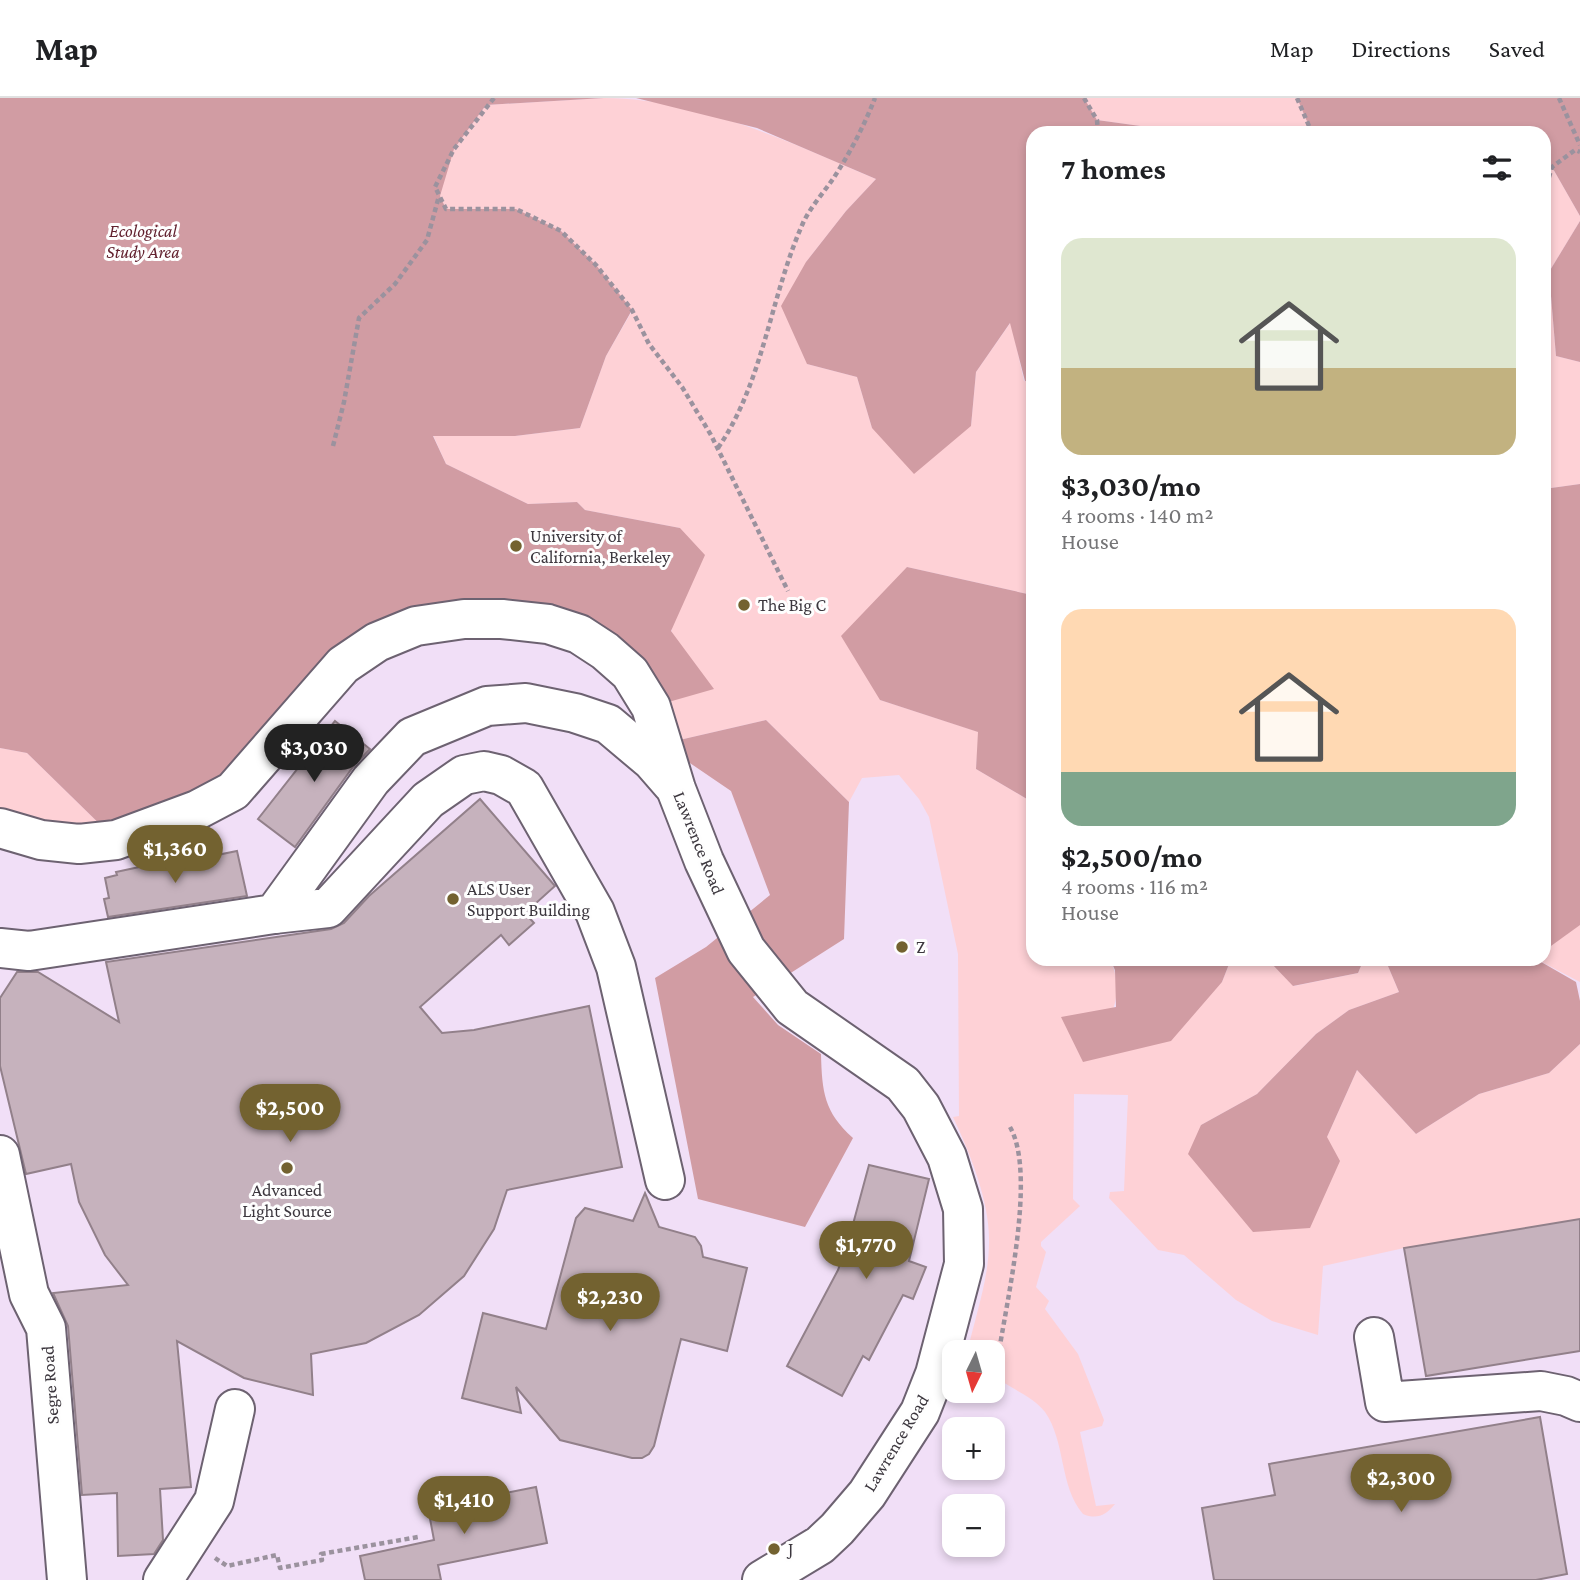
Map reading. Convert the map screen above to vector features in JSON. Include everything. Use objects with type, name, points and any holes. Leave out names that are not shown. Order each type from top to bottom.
[{"type":"lane","name":"Lawrence Road","points":[[0,828],[41,840],[79,844],[116,840],[197,810],[233,791],[343,666],[377,642],[416,626],[464,619],[502,619],[548,624],[579,634],[605,651],[630,673],[651,707],[676,789],[704,860],[746,950],[792,1007],[903,1084],[921,1107],[947,1157],[965,1228],[964,1264],[960,1285],[935,1374],[919,1412],[867,1494],[837,1529],[820,1545],[762,1580]]},
{"type":"lane","points":[[274,914],[371,780],[412,737],[486,706],[526,703],[575,713],[608,724],[652,761],[676,789]]},
{"type":"lane","points":[[0,948],[29,951],[328,908],[428,800],[464,775],[484,771],[492,773],[524,788],[595,912],[616,967],[664,1180]]},
{"type":"lane","name":"Segre Road","points":[[0,1155],[29,1294],[46,1328],[67,1580]]},
{"type":"lane","points":[[1374,1337],[1385,1402],[1541,1391],[1566,1395],[1580,1402]]},
{"type":"lane","points":[[163,1580],[214,1501],[235,1409]]},
{"type":"path","points":[[494,98],[454,149],[435,187],[446,209],[516,209],[561,231],[596,265],[632,310],[649,344],[682,387],[718,449],[788,591]]},
{"type":"path","points":[[718,449],[734,425],[750,390],[785,268],[804,220],[850,152],[875,98]]},
{"type":"path","points":[[1084,98],[1097,120],[1097,126]]},
{"type":"path","points":[[1297,98],[1309,126]]},
{"type":"path","points":[[1559,98],[1580,145]]},
{"type":"path","points":[[1551,170],[1575,150],[1580,152]]},
{"type":"path","points":[[333,446],[359,318],[396,284],[427,240],[439,196]]},
{"type":"path","points":[[1001,1340],[1021,1191],[1017,1139],[1010,1127]]},
{"type":"path","points":[[228,1566],[277,1555],[280,1568],[322,1560],[321,1554],[418,1537]]},
{"type":"shaded area","name":"University of California, Berkeley","points":[[0,98],[1580,98],[1580,1580],[0,1580]]},
{"type":"shaded area","points":[[604,98],[639,100],[709,114],[743,125],[876,179],[846,211],[806,262],[807,364],[857,377],[872,428],[971,426],[976,372],[1011,322],[1026,381],[1026,594],[907,567],[880,700],[979,732],[976,769],[1026,798],[1026,966],[1112,966],[1115,974],[1117,988],[1112,1013],[1083,1061],[1222,982],[1228,966],[1274,966],[1294,986],[1358,973],[1361,966],[1388,966],[1399,992],[1349,1010],[1316,1034],[1257,1094],[1201,1125],[1327,1137],[1357,1070],[1416,1134],[1479,1094],[1549,1073],[1580,1044],[1580,1219],[1404,1248],[1323,1266],[1318,1335],[1272,1321],[1236,1300],[1184,1255],[1158,1250],[1109,1198],[1110,1192],[1124,1191],[1128,1095],[1074,1094],[1073,1199],[1080,1206],[1041,1242],[1046,1252],[1036,1287],[1049,1301],[1045,1309],[1078,1354],[1104,1420],[1102,1426],[1080,1432],[1096,1506],[1115,1504],[1101,1515],[1093,1517],[1083,1514],[1070,1490],[1052,1424],[1045,1412],[1005,1383],[1005,1340],[970,1340],[987,1269],[988,1227],[978,1178],[953,1117],[959,1116],[958,954],[929,817],[919,799],[899,775],[862,778],[849,802],[766,720],[662,744],[680,528],[585,510],[577,502],[528,504],[446,464],[433,435],[515,436],[580,428],[606,356],[632,311],[596,265],[561,231],[516,209],[446,209],[435,187],[454,149],[486,105]]},
{"type":"shaded area","points":[[1084,98],[1297,98],[1309,126],[1140,126],[1097,120]]},
{"type":"shaded area","points":[[1551,167],[1580,216],[1580,221],[1551,269]]},
{"type":"shaded area","points":[[1551,296],[1556,356],[1580,362],[1580,484],[1551,488]]},
{"type":"shaded area","points":[[0,748],[27,753],[116,840],[0,828]]},
{"type":"shaded area","points":[[1580,925],[1580,982],[1549,966],[1551,945]]},
{"type":"green space","name":"Ecological Study Area","points":[[0,98],[604,98],[486,105],[454,149],[440,196],[446,209],[516,209],[561,231],[596,265],[632,310],[606,356],[580,428],[515,436],[433,436],[446,464],[528,504],[577,502],[585,510],[680,528],[705,555],[671,631],[714,689],[651,707],[605,651],[416,626],[255,769],[116,840],[27,753],[0,748]]},
{"type":"green space","points":[[636,98],[1084,98],[1097,120],[1140,126],[1026,126],[1026,381],[1010,323],[976,372],[971,426],[914,474],[872,428],[857,377],[807,364],[781,306],[806,262],[846,211],[876,179],[757,128]]},
{"type":"green space","points":[[1297,98],[1580,98],[1580,216],[1551,167],[1551,126],[1309,126]]},
{"type":"green space","points":[[1580,221],[1580,362],[1556,356],[1551,269]]},
{"type":"green space","points":[[1580,484],[1580,925],[1551,946],[1551,488]]},
{"type":"green space","points":[[907,567],[1026,594],[1026,798],[976,769],[978,732],[880,700],[841,636]]},
{"type":"green space","points":[[766,720],[849,802],[844,939],[753,997],[778,1025],[821,1054],[826,1100],[836,1119],[853,1138],[805,1227],[698,1199],[655,978],[706,947],[770,895],[731,791],[662,744]]},
{"type":"green space","points":[[1113,966],[1228,966],[1222,982],[1171,1041],[1083,1062],[1061,1017],[1116,1007]]},
{"type":"green space","points":[[1274,966],[1361,966],[1358,973],[1293,986]]},
{"type":"green space","points":[[1388,966],[1548,966],[1576,982],[1580,1001],[1580,1044],[1549,1073],[1479,1094],[1416,1134],[1357,1070],[1327,1137],[1340,1161],[1310,1228],[1253,1232],[1188,1154],[1201,1125],[1257,1094],[1316,1034],[1349,1010],[1399,992]]},
{"type":"building","points":[[335,721],[370,749],[353,767],[295,847],[258,819]]},
{"type":"building","name":"Advanced Light Source","points":[[480,799],[555,886],[525,913],[534,923],[509,945],[501,935],[420,1007],[442,1033],[474,1030],[589,1006],[622,1167],[507,1190],[494,1229],[464,1276],[419,1315],[366,1343],[311,1354],[313,1395],[244,1378],[177,1341],[191,1487],[160,1489],[163,1540],[154,1554],[118,1556],[117,1493],[82,1495],[68,1326],[53,1293],[128,1285],[105,1255],[79,1202],[71,1164],[26,1174],[0,1066],[0,998],[17,972],[38,972],[119,1022],[106,962],[331,929],[344,923],[369,896]]},
{"type":"building","points":[[237,851],[247,896],[108,917],[104,899],[109,898],[105,878],[117,875],[116,872],[172,860],[173,864]]},
{"type":"building","points":[[869,1165],[929,1179],[909,1261],[926,1267],[913,1299],[903,1295],[869,1360],[863,1356],[842,1396],[787,1366],[838,1270]]},
{"type":"building","points":[[645,1193],[659,1227],[695,1237],[701,1246],[703,1257],[747,1268],[727,1351],[681,1339],[654,1446],[649,1454],[642,1458],[632,1458],[560,1440],[516,1387],[521,1413],[462,1398],[483,1313],[546,1329],[576,1218],[585,1208],[633,1221]]},
{"type":"building","points":[[1580,1219],[1580,1351],[1426,1376],[1404,1248]]},
{"type":"building","points":[[1540,1417],[1567,1574],[1536,1580],[1214,1580],[1202,1508],[1275,1495],[1269,1464]]},
{"type":"building","points":[[536,1487],[547,1543],[438,1565],[441,1580],[365,1580],[360,1556],[434,1540],[428,1508]]},
{"type":"place","name":"University of California, Berkeley","points":[[516,546]]},
{"type":"place","name":"The Big C","points":[[744,605]]},
{"type":"place","name":"ALS User Support Building","points":[[453,899]]},
{"type":"place","name":"Z","points":[[902,947]]},
{"type":"place","name":"Advanced Light Source","points":[[287,1168]]},
{"type":"place","name":"J","points":[[774,1549]]}]
